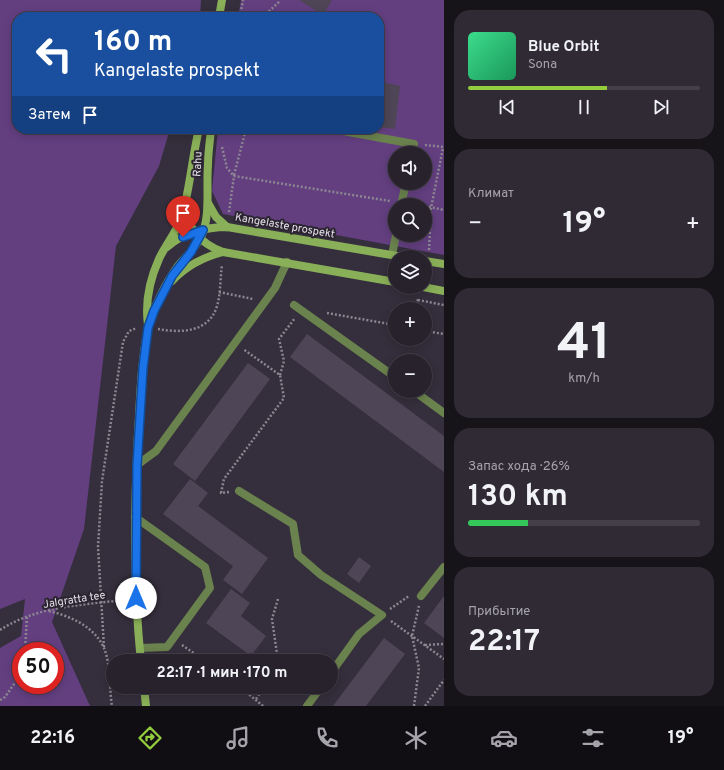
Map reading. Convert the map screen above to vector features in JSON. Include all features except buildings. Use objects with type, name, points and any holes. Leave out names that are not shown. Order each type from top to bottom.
[{"type":"main road","points":[[220,12],[222,0]]},
{"type":"main road","name":"Rahu","points":[[140,654],[136,598],[137,465],[143,368],[148,328],[148,295],[159,258],[178,228],[185,204],[198,134]]},
{"type":"main road","name":"Rahu","points":[[148,328],[154,311],[166,288],[178,266],[191,252],[199,233],[208,201],[208,166],[211,134]]},
{"type":"main road","points":[[208,201],[216,216],[227,227]]},
{"type":"main road","points":[[185,204],[186,217],[213,248],[223,252],[388,281]]},
{"type":"main road","name":"Kangelaste prospekt","points":[[167,247],[199,233],[227,227],[388,254]]},
{"type":"main road","points":[[166,288],[176,276],[198,261],[223,252]]},
{"type":"main road","points":[[432,262],[444,264]]},
{"type":"main road","points":[[432,289],[444,291]]},
{"type":"main road","points":[[145,694],[146,706]]},
{"type":"lane","points":[[359,134],[414,144]]},
{"type":"lane","points":[[137,465],[156,451],[275,288],[287,262]]},
{"type":"lane","points":[[294,305],[388,372]]},
{"type":"lane","points":[[424,398],[444,413]]},
{"type":"lane","points":[[239,491],[293,524],[298,555],[321,575],[382,614],[359,634],[338,663]]},
{"type":"lane","points":[[136,517],[205,567],[210,588],[167,647],[140,648]]},
{"type":"lane","points":[[421,596],[444,567]]},
{"type":"lane","points":[[307,706],[316,694]]},
{"type":"path","points":[[241,12],[243,0]]},
{"type":"path","points":[[268,12],[280,1]]},
{"type":"path","points":[[227,227],[234,176],[245,134]]},
{"type":"path","points":[[220,140],[227,168],[234,176],[388,202]]},
{"type":"path","points":[[414,144],[443,147],[432,203]]},
{"type":"path","points":[[432,208],[444,210]]},
{"type":"path","points":[[112,706],[100,603],[98,547],[102,481],[123,342],[129,331],[135,328],[148,328],[176,332],[191,330],[200,326],[211,316],[217,307],[223,252]]},
{"type":"path","points":[[219,292],[265,302]]},
{"type":"path","points":[[418,300],[444,305]]},
{"type":"path","points":[[239,491],[221,493],[224,479],[284,398],[280,375],[284,361],[279,339],[301,310]]},
{"type":"path","points":[[324,312],[388,324]]},
{"type":"path","points":[[432,332],[444,334]]},
{"type":"path","points":[[235,343],[280,375]]},
{"type":"path","points":[[414,706],[419,668],[412,636],[421,596],[409,596],[382,614],[412,636],[424,645],[444,659]]},
{"type":"path","name":"Jalgratta tee","points":[[0,630],[27,615],[46,610],[154,597]]},
{"type":"path","points":[[277,654],[272,619],[278,599]]},
{"type":"path","points":[[46,610],[74,619],[89,629],[104,647]]},
{"type":"path","points":[[25,642],[27,615]]},
{"type":"path","points":[[0,625],[4,627]]},
{"type":"path","points":[[173,637],[195,654]]},
{"type":"path","points":[[424,645],[444,644]]},
{"type":"path","points":[[425,706],[444,680]]},
{"type":"path","points":[[0,700],[5,697],[12,687]]},
{"type":"path","points":[[249,694],[263,706]]},
{"type":"path","points":[[256,699],[259,694]]},
{"type":"shaded area","points":[[0,0],[201,0],[200,12],[12,12],[12,134],[169,134],[159,166],[116,246],[84,529],[52,622],[61,642],[12,642],[12,694],[64,694],[64,649],[90,706],[0,706],[0,648],[21,636],[25,599],[0,609]]},
{"type":"shaded area","points":[[241,0],[444,0],[444,255],[432,253],[432,250],[417,250],[223,214],[212,191],[218,134],[384,134],[384,12],[239,12]]},
{"type":"route","points":[[136,598],[137,465],[143,368],[148,328],[154,311],[172,276],[178,266],[191,252],[203,230],[183,237]]}]
